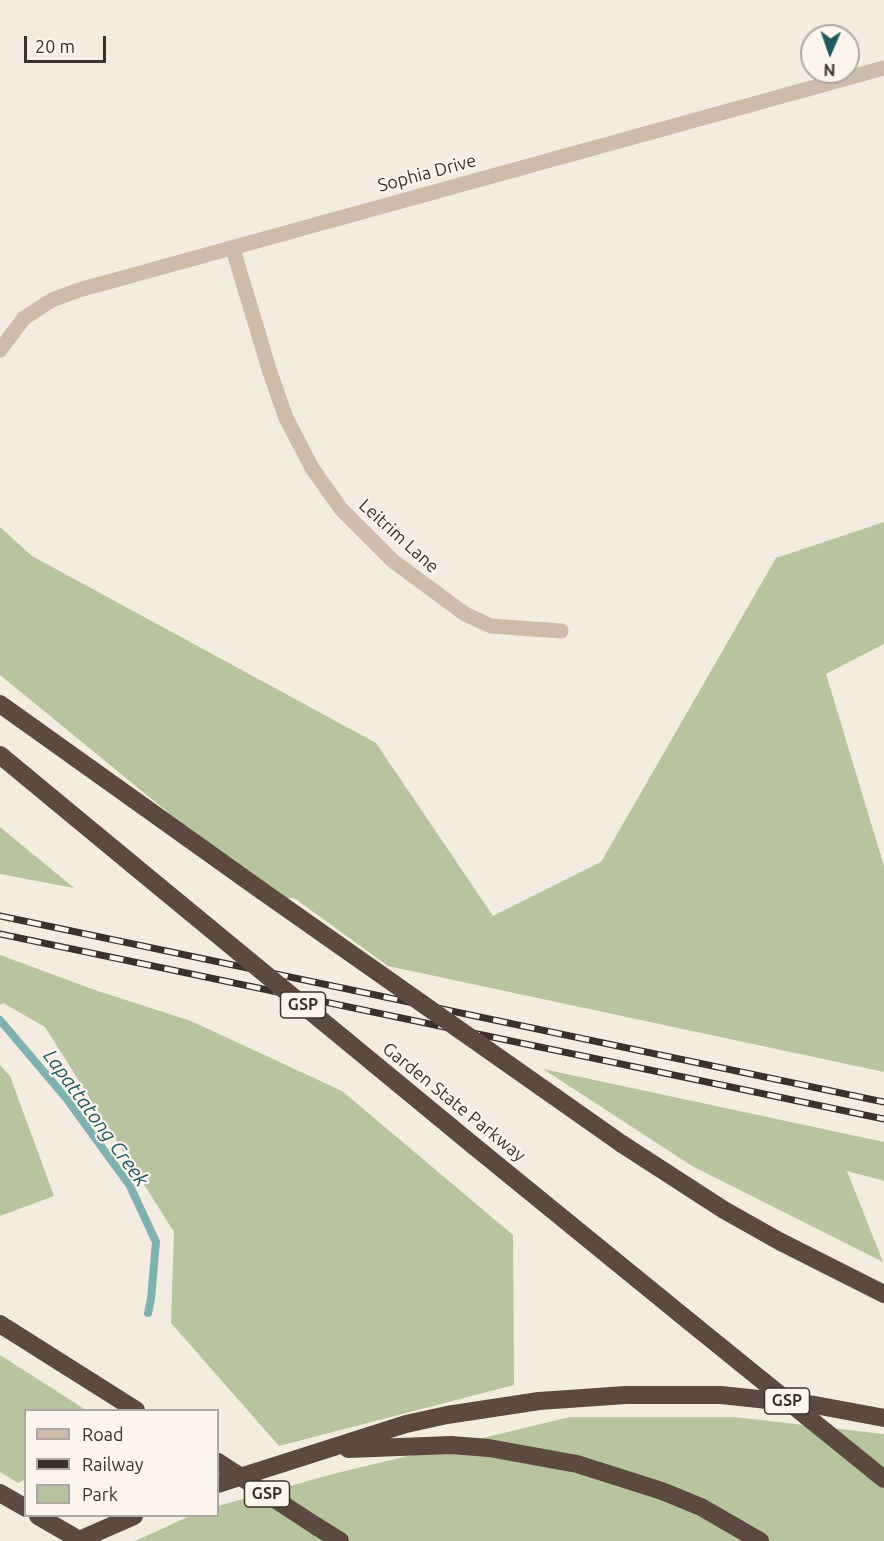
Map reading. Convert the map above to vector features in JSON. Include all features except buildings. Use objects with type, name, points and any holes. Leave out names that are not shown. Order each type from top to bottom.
[{"type":"highway","points":[[0,704],[672,1178],[733,1215],[884,1294]]},
{"type":"highway","name":"Garden State Parkway","points":[[0,755],[474,1146],[884,1479]]},
{"type":"highway","points":[[0,1324],[134,1409]]},
{"type":"highway","points":[[219,1484],[406,1424],[492,1407],[584,1397],[721,1395],[815,1405],[884,1418]]},
{"type":"highway","points":[[321,1451],[451,1445],[489,1448],[577,1464],[662,1491],[701,1507],[760,1541]]},
{"type":"highway","name":"GSP","points":[[219,1463],[340,1541]]},
{"type":"highway","points":[[0,1493],[24,1507]]},
{"type":"highway","points":[[41,1517],[81,1541]]},
{"type":"highway","points":[[77,1541],[130,1517]]},
{"type":"street","name":"Sophia Drive","points":[[0,350],[24,318],[52,300],[79,290],[884,68]]},
{"type":"street","name":"Leitrim Lane","points":[[233,249],[268,369],[286,418],[312,468],[341,509],[393,561],[465,614],[491,626],[561,631]]},
{"type":"green space","points":[[884,522],[884,644],[826,674],[884,866],[884,1072],[388,966],[294,898],[274,899],[0,675],[0,527],[32,556],[376,743],[493,916],[601,862],[776,558]]},
{"type":"green space","points":[[0,827],[74,888],[0,874]]},
{"type":"green space","points":[[0,955],[95,990],[191,1021],[342,1091],[513,1235],[514,1385],[279,1446],[171,1323],[174,1232],[45,1027],[3,1003],[0,1005]]},
{"type":"green space","points":[[0,1065],[10,1076],[54,1196],[0,1216]]},
{"type":"green space","points":[[543,1069],[884,1142],[884,1181],[847,1171],[883,1262],[692,1166]]},
{"type":"green space","points":[[0,1355],[84,1409],[24,1409],[24,1480],[18,1483],[0,1472]]},
{"type":"green space","points":[[570,1417],[734,1417],[884,1434],[884,1541],[135,1541],[188,1517],[219,1517],[219,1506],[337,1473]]},
{"type":"waterway","name":"Lapattatong Creek","points":[[0,1020],[66,1098],[130,1186],[156,1242],[148,1313]]},
{"type":"railway","points":[[0,916],[884,1102]]},
{"type":"railway","points":[[0,934],[884,1119]]}]
